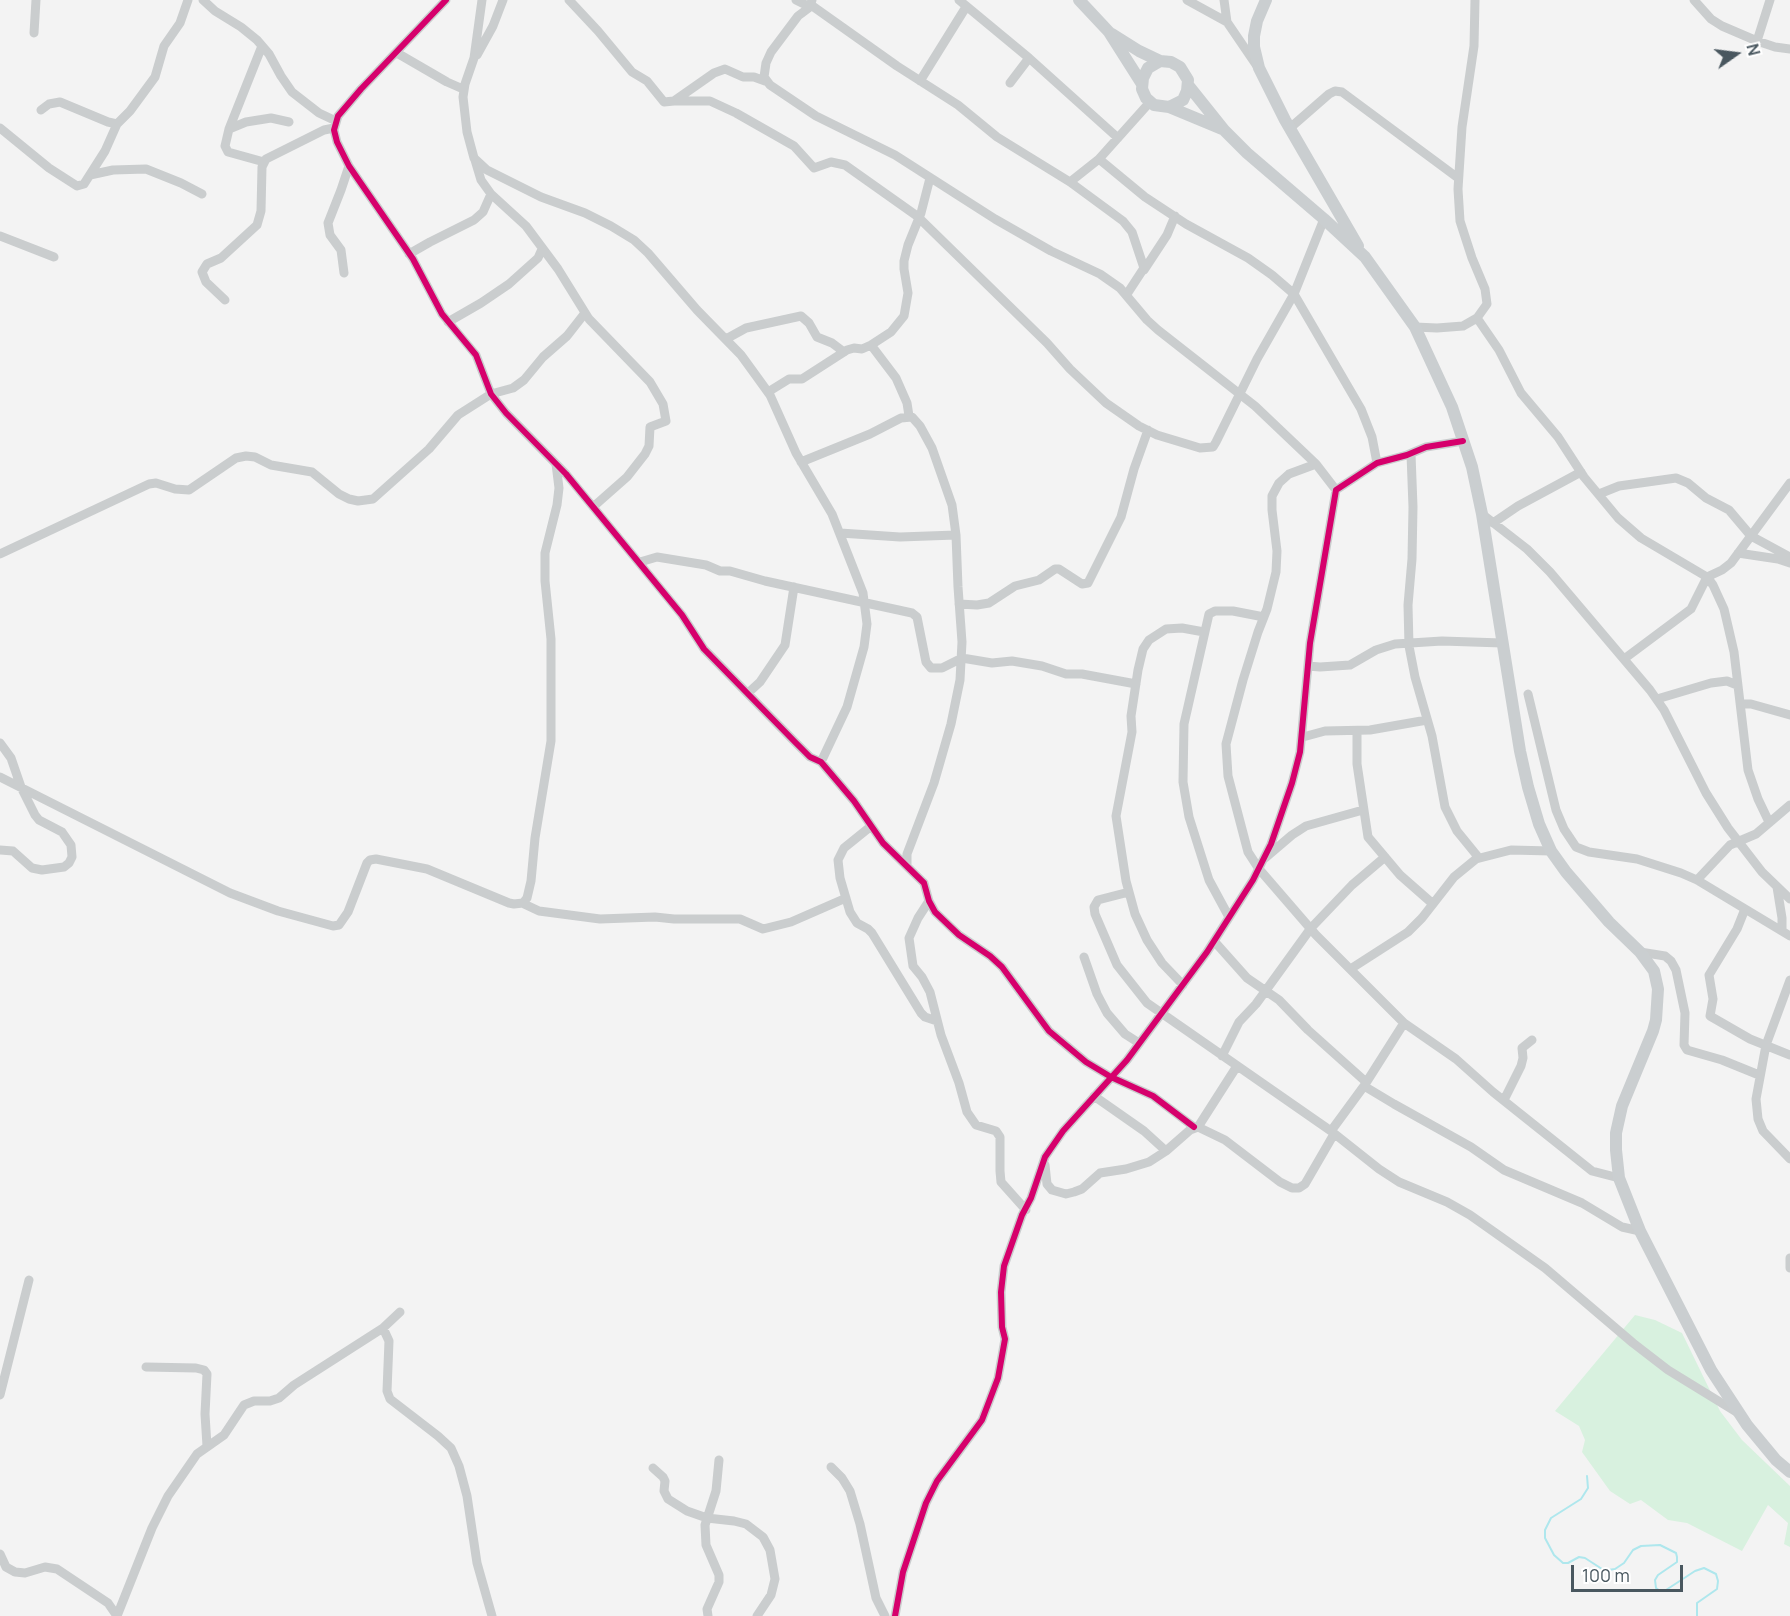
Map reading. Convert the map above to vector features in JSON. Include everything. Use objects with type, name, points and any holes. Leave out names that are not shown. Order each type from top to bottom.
[{"type":"main road","points":[[1079,0],[1109,32],[1142,84],[1144,94],[1150,102],[1159,107],[1169,107],[1224,130]]},
{"type":"main road","points":[[1266,0],[1257,21],[1254,36],[1259,68],[1290,128],[1365,257],[1415,327],[1452,407],[1482,514],[1528,787],[1539,824],[1551,851],[1609,922],[1640,952],[1654,971],[1658,989],[1653,1031],[1622,1106],[1616,1142],[1619,1178],[1640,1231],[1706,1361],[1738,1413],[1776,1460],[1790,1472]]},
{"type":"main road","points":[[1109,32],[1139,51],[1180,67],[1186,75],[1188,85],[1224,130],[1365,257]]},
{"type":"main road","points":[[1142,84],[1148,68],[1160,61]]},
{"type":"main road","points":[[1169,107],[1183,100],[1188,85]]},
{"type":"street","points":[[34,33],[36,0]]},
{"type":"street","points":[[0,129],[49,168],[77,186],[84,184],[105,151],[117,124],[130,111],[154,77],[164,46],[184,13],[188,0]]},
{"type":"street","points":[[203,0],[215,11],[241,27],[262,46],[292,92],[335,124],[337,142],[349,166],[410,254],[448,322],[473,351],[491,394],[512,419],[555,462],[640,562],[682,615],[704,648],[808,754],[821,762],[854,801],[870,827],[892,854],[924,883],[935,912],[959,935],[1002,967],[1049,1031],[1081,1058],[1111,1077],[1158,1099],[1196,1127],[1225,1140],[1280,1182],[1295,1188],[1305,1184],[1333,1132],[1404,1023]]},
{"type":"street","points":[[225,300],[206,282],[202,272],[207,264],[221,258],[257,225],[261,211],[266,159],[335,124],[369,79],[446,0]]},
{"type":"street","points":[[474,58],[482,0]]},
{"type":"street","points":[[502,0],[493,26],[474,58],[463,89],[467,132],[478,173],[491,194],[526,226],[558,269],[594,326],[655,388],[667,418],[663,423],[650,427],[649,446],[630,474],[593,507]]},
{"type":"street","points":[[569,0],[632,72],[647,81],[664,102],[710,101],[794,146],[814,168],[831,162],[845,165],[919,218],[1106,403],[1148,430],[1192,446],[1213,447],[1257,359],[1294,294],[1324,219]]},
{"type":"street","points":[[796,0],[811,4],[958,105],[997,137],[1106,207],[1132,232],[1144,270]]},
{"type":"street","points":[[1187,0],[1227,22],[1259,68]]},
{"type":"street","points":[[1224,0],[1227,22]]},
{"type":"street","points":[[1415,327],[1463,326],[1476,318],[1488,302],[1461,220],[1458,178],[1461,127],[1474,46],[1475,0]]},
{"type":"street","points":[[1694,0],[1717,23],[1775,48],[1790,49]]},
{"type":"street","points":[[1757,41],[1770,0]]},
{"type":"street","points":[[920,81],[962,3],[1029,58],[1118,138]]},
{"type":"street","points":[[765,81],[766,63],[771,52],[798,16],[811,4]]},
{"type":"street","points":[[262,46],[229,129],[225,146],[228,152],[264,162]]},
{"type":"street","points":[[397,52],[463,89]]},
{"type":"street","points":[[1010,83],[1029,58]]},
{"type":"street","points":[[674,101],[714,73],[725,69],[743,77],[754,77],[765,81],[816,116],[895,155],[1051,251],[1100,274],[1127,294],[1147,320],[1158,330],[1277,426],[1316,464],[1336,490],[1308,666],[1303,737],[1292,783],[1265,858],[1214,941],[1161,1015],[1111,1077],[1063,1131],[1045,1157],[1004,1266],[1001,1292],[1002,1327],[1005,1339],[998,1378],[982,1420],[937,1481],[926,1503],[903,1572],[895,1616]]},
{"type":"street","points":[[1290,128],[1329,94],[1335,91],[1342,92],[1458,178]]},
{"type":"street","points":[[41,110],[49,104],[60,102],[117,124]]},
{"type":"street","points":[[1070,182],[1099,159],[1150,102]]},
{"type":"street","points":[[229,129],[246,122],[271,118],[289,122]]},
{"type":"street","points":[[474,158],[487,170],[596,218],[628,236],[648,253],[697,310],[741,355],[768,392],[785,431],[825,501],[840,533],[865,601],[866,634],[854,684],[842,717],[821,762]]},
{"type":"street","points":[[1099,159],[1136,191],[1248,258],[1294,294],[1361,409],[1373,442],[1377,463]]},
{"type":"street","points":[[344,273],[341,250],[330,234],[328,223],[349,166]]},
{"type":"street","points":[[90,175],[113,170],[146,169],[202,194]]},
{"type":"street","points":[[768,392],[789,379],[802,379],[844,351],[852,348],[862,349],[871,345],[891,332],[904,316],[908,293],[904,261],[930,178]]},
{"type":"street","points":[[410,254],[474,220],[483,212],[491,194]]},
{"type":"street","points":[[1127,294],[1167,235],[1175,216]]},
{"type":"street","points":[[0,236],[54,257]]},
{"type":"street","points":[[448,322],[482,303],[509,284],[538,258],[542,249]]},
{"type":"street","points":[[0,554],[149,484],[156,483],[175,489],[189,490],[227,463],[246,456],[255,457],[271,465],[312,472],[339,494],[349,499],[358,501],[373,499],[429,449],[458,415],[491,394],[518,385],[543,357],[567,336],[585,313]]},
{"type":"street","points":[[726,339],[746,328],[801,316],[809,322],[817,337],[844,351]]},
{"type":"street","points":[[1476,318],[1499,350],[1521,393],[1558,437],[1581,472],[1632,532],[1707,577],[1716,591],[1726,616],[1734,652],[1748,770],[1769,822]]},
{"type":"street","points":[[871,345],[896,378],[907,403],[909,416],[920,426],[938,463],[952,505],[957,535],[962,658],[951,724],[934,783],[907,855],[907,866]]},
{"type":"street","points":[[801,462],[909,416]]},
{"type":"street","points":[[959,604],[989,603],[1015,586],[1039,580],[1055,569],[1059,569],[1082,584],[1088,583],[1121,517],[1130,480],[1148,430]]},
{"type":"street","points":[[1336,490],[1377,463],[1411,454],[1426,447],[1463,441]]},
{"type":"street","points":[[1411,454],[1413,507],[1408,643],[1445,807],[1453,825],[1479,858]]},
{"type":"street","points":[[522,903],[527,898],[531,881],[535,838],[551,741],[552,650],[545,581],[545,553],[557,505],[555,462]]},
{"type":"street","points":[[1316,464],[1288,474],[1273,493],[1271,506],[1276,535],[1277,566],[1264,617],[1227,735],[1228,776],[1250,857],[1311,928],[1404,1023],[1460,1062],[1592,1171],[1619,1178]]},
{"type":"street","points":[[1493,523],[1518,506],[1581,472]]},
{"type":"street","points":[[1599,494],[1619,486],[1676,478],[1688,483],[1706,498],[1729,510],[1751,536],[1790,557]]},
{"type":"street","points":[[1624,659],[1691,609],[1707,577],[1725,568],[1790,483]]},
{"type":"street","points":[[1482,514],[1527,549],[1550,572],[1624,659],[1656,699],[1706,793],[1736,841],[1776,887],[1790,899]]},
{"type":"street","points":[[840,533],[900,537],[957,535]]},
{"type":"street","points":[[1738,553],[1790,563]]},
{"type":"street","points":[[640,562],[660,557],[706,565],[720,571],[730,571],[915,614],[929,667],[942,668],[962,658],[992,663],[1012,662],[1034,664],[1066,674],[1082,674],[1136,684]]},
{"type":"street","points":[[748,693],[760,682],[785,645],[794,587]]},
{"type":"street","points":[[1229,917],[1207,873],[1189,817],[1183,782],[1184,724],[1198,669],[1206,622],[1211,612],[1233,611],[1264,617]]},
{"type":"street","points":[[1183,985],[1162,963],[1147,940],[1135,914],[1119,845],[1116,816],[1132,732],[1132,706],[1143,649],[1166,628],[1176,627],[1204,632]]},
{"type":"street","points":[[1308,666],[1350,665],[1385,646],[1408,643],[1502,643]]},
{"type":"street","points":[[1656,699],[1711,683],[1728,681],[1737,685]]},
{"type":"street","points":[[1528,694],[1556,810],[1561,825],[1573,844],[1589,852],[1647,862],[1697,880],[1786,934]]},
{"type":"street","points":[[1741,704],[1751,704],[1790,715]]},
{"type":"street","points":[[1303,737],[1325,731],[1357,731],[1427,720]]},
{"type":"street","points":[[1357,731],[1357,764],[1368,837],[1400,875],[1434,904]]},
{"type":"street","points":[[0,743],[11,758],[31,809],[39,820],[62,832],[71,845],[72,857],[64,867],[42,870],[32,868],[13,851],[0,850]]},
{"type":"street","points":[[0,777],[230,893],[278,911],[333,926],[339,925],[348,912],[367,863],[376,859],[427,869],[509,903],[522,903],[539,911],[600,919],[655,917],[674,920],[740,919],[762,929],[778,927],[800,919],[846,897]]},
{"type":"street","points":[[1697,880],[1723,851],[1736,841],[1756,834],[1790,805]]},
{"type":"street","points":[[1265,858],[1306,826],[1363,810]]},
{"type":"street","points":[[870,827],[852,840],[840,855],[838,868],[853,919],[873,933],[921,1013],[937,1021]]},
{"type":"street","points":[[1352,968],[1408,932],[1434,904],[1454,877],[1479,858],[1511,850],[1551,851]]},
{"type":"street","points":[[1222,1056],[1239,1022],[1266,990],[1311,928],[1352,885],[1385,857]]},
{"type":"street","points":[[1776,887],[1786,934]]},
{"type":"street","points":[[1129,891],[1098,900],[1094,907],[1095,914],[1117,965],[1138,994],[1161,1015],[1333,1132],[1399,1182],[1447,1202],[1470,1215],[1545,1268],[1668,1370],[1738,1413]]},
{"type":"street","points":[[929,901],[914,927],[909,944],[913,966],[922,976],[930,992],[937,1021],[967,1112],[976,1125],[996,1131],[1000,1137],[999,1171],[1002,1182],[1026,1210]]},
{"type":"street","points":[[1745,909],[1737,929],[1710,972],[1713,999],[1709,1014],[1735,1031],[1790,1055]]},
{"type":"street","points":[[1214,941],[1247,978],[1266,990],[1365,1084],[1394,1104],[1471,1146],[1504,1170],[1582,1203],[1622,1227],[1640,1231]]},
{"type":"street","points":[[1640,952],[1665,956],[1676,970],[1683,998],[1686,1022],[1684,1045],[1687,1050],[1722,1060],[1759,1075]]},
{"type":"street","points":[[1084,957],[1097,994],[1107,1013],[1125,1034],[1139,1043]]},
{"type":"street","points":[[1790,980],[1766,1045],[1755,1099],[1758,1119],[1766,1135],[1790,1160]]},
{"type":"street","points":[[1504,1100],[1521,1066],[1522,1048],[1532,1040]]},
{"type":"street","points":[[1045,1157],[1047,1184],[1052,1190],[1066,1194],[1082,1189],[1097,1174],[1149,1162],[1196,1127],[1237,1066]]},
{"type":"street","points":[[1094,1096],[1144,1131],[1166,1151]]},
{"type":"street","points":[[1790,1258],[1790,1268]]},
{"type":"street","points":[[0,1395],[29,1280]]},
{"type":"street","points":[[117,1616],[152,1528],[168,1496],[197,1454],[224,1435],[244,1405],[254,1401],[270,1401],[279,1398],[294,1385],[383,1328],[400,1312]]},
{"type":"street","points":[[383,1328],[389,1341],[387,1391],[390,1399],[451,1448],[459,1466],[465,1486],[477,1563],[492,1616]]},
{"type":"street","points":[[146,1367],[204,1370],[207,1374],[205,1414],[207,1446]]},
{"type":"street","points":[[708,1616],[710,1600],[719,1582],[719,1575],[706,1545],[705,1525],[716,1491],[719,1460]]},
{"type":"street","points":[[831,1467],[850,1491],[860,1524],[876,1598],[885,1616]]},
{"type":"street","points":[[653,1468],[665,1481],[664,1491],[668,1498],[687,1511],[707,1518],[746,1524],[763,1537],[770,1550],[774,1567],[773,1589],[757,1616]]},
{"type":"street","points":[[0,1554],[6,1567],[15,1572],[25,1573],[45,1568],[57,1569],[108,1603],[117,1616]]},
{"type":"green space","points":[[1635,1315],[1655,1320],[1682,1333],[1720,1411],[1742,1440],[1790,1486],[1790,1547],[1784,1544],[1788,1523],[1768,1505],[1742,1551],[1687,1523],[1668,1520],[1641,1500],[1630,1504],[1610,1491],[1582,1452],[1585,1440],[1579,1426],[1555,1411]]},
{"type":"waterway","points":[[1587,1476],[1588,1488],[1581,1499],[1551,1518],[1545,1530],[1545,1538],[1554,1555],[1563,1563],[1579,1557],[1585,1558],[1602,1569],[1608,1570],[1615,1569],[1624,1563],[1633,1550],[1641,1546],[1660,1545],[1676,1553],[1677,1557],[1677,1562],[1658,1575],[1655,1580],[1656,1588],[1660,1591],[1666,1590],[1695,1571],[1704,1568],[1716,1574],[1717,1589],[1697,1603],[1697,1616]]},
{"type":"cycle path","points":[[446,0],[361,89],[338,116],[334,130],[337,142],[349,166],[413,259],[442,314],[476,355],[491,394],[506,413],[566,474],[682,615],[704,649],[810,757],[821,762],[854,801],[883,843],[924,883],[935,912],[959,935],[1002,967],[1049,1031],[1086,1062],[1111,1077],[1153,1096],[1194,1127]]},
{"type":"cycle path","points":[[895,1616],[903,1572],[926,1503],[937,1481],[982,1420],[998,1378],[1005,1339],[1002,1327],[1001,1292],[1004,1266],[1045,1157],[1063,1131],[1127,1060],[1207,952],[1253,880],[1271,844],[1300,752],[1310,643],[1336,490],[1377,463],[1426,447],[1463,441]]}]
